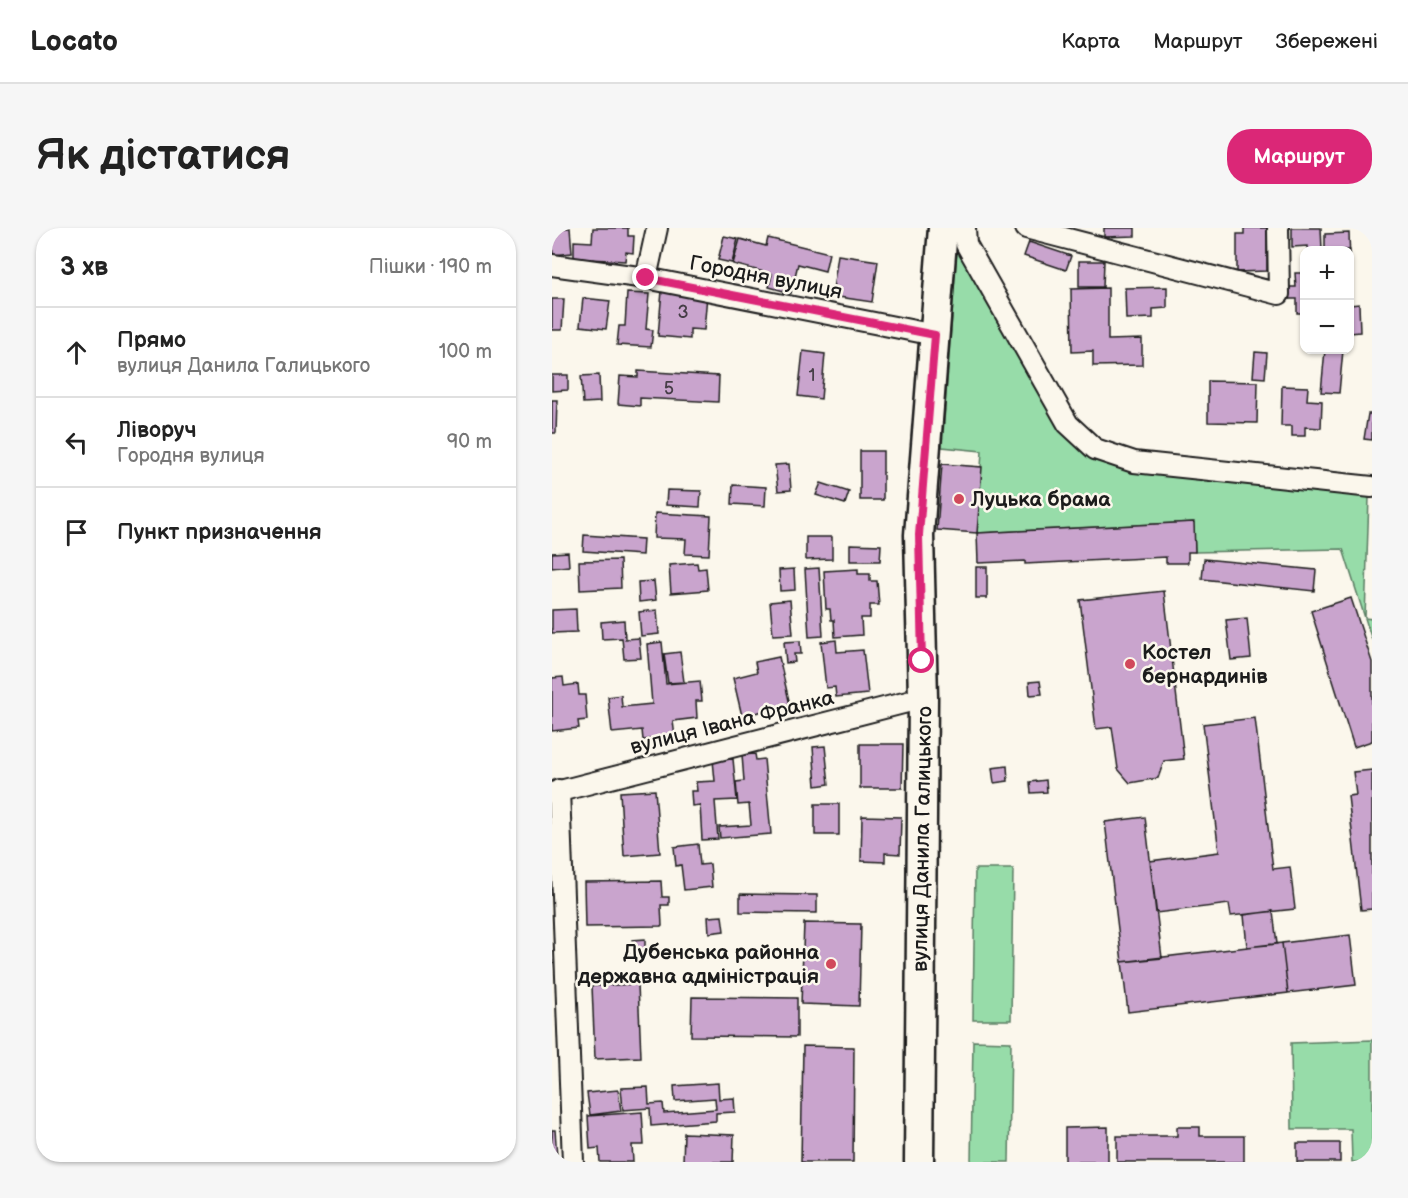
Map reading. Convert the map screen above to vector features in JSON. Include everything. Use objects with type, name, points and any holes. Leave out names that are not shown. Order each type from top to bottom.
[{"type":"main road","name":"вулиця Данила Галицького","points":[[919,1162],[923,698],[919,535],[943,228]]},
{"type":"street","points":[[646,278],[657,228]]},
{"type":"street","points":[[964,228],[966,244],[1068,424],[1095,449],[1134,462],[1372,487]]},
{"type":"street","points":[[1026,228],[1279,294],[1278,228]]},
{"type":"street","name":"Городня вулиця","points":[[552,265],[646,278],[935,335]]},
{"type":"street","name":"вулиця Івана Франка","points":[[556,792],[923,698]]},
{"type":"street","points":[[556,792],[573,1162]]},
{"type":"green space","points":[[957,250],[1060,431],[1090,458],[1132,472],[1369,497],[1365,618],[1372,619],[1372,640],[1343,549],[1195,552],[1193,522],[977,533],[982,451],[942,447]]},
{"type":"green space","points":[[975,869],[1013,869],[1011,1020],[973,1020]]},
{"type":"green space","points":[[1372,1040],[1372,1162],[1352,1162],[1351,1129],[1292,1129],[1291,1043]]},
{"type":"green space","points":[[973,1041],[1011,1042],[1009,1162],[971,1162]]},
{"type":"building","points":[[552,228],[570,228],[572,253],[553,255]]},
{"type":"building","points":[[593,228],[628,228],[628,236],[634,236],[633,253],[626,252],[625,261],[574,258],[574,241],[592,242]]},
{"type":"building","points":[[1104,228],[1135,228],[1135,236],[1104,237]]},
{"type":"building","points":[[1244,228],[1267,228],[1267,271],[1237,272],[1237,234],[1244,234]]},
{"type":"building","points":[[1292,228],[1321,228],[1322,246],[1292,247]]},
{"type":"building","points":[[1349,233],[1350,246],[1325,246],[1325,234]]},
{"type":"building","points":[[724,236],[738,239],[732,263],[718,260]]},
{"type":"building","points":[[768,238],[829,253],[825,271],[798,264],[791,293],[769,287],[772,274],[733,264],[740,239],[766,246]]},
{"type":"building","points":[[1029,242],[1071,256],[1066,270],[1024,256]]},
{"type":"building","points":[[838,255],[878,261],[872,302],[832,296]]},
{"type":"building","points":[[1079,261],[1104,261],[1103,287],[1079,287]]},
{"type":"building","points":[[1295,273],[1300,273],[1300,313],[1297,313],[1297,299],[1288,299],[1288,287],[1296,287]]},
{"type":"building","points":[[1167,287],[1167,308],[1153,309],[1153,318],[1126,319],[1125,288]]},
{"type":"building","points":[[1108,288],[1108,340],[1142,339],[1142,365],[1093,366],[1093,351],[1072,352],[1071,289]]},
{"type":"building","points":[[662,291],[707,295],[704,330],[690,329],[690,339],[658,336]]},
{"type":"building","points":[[627,293],[649,294],[646,329],[653,330],[651,347],[617,345],[619,326],[625,326]]},
{"type":"building","points":[[583,298],[610,301],[606,329],[580,326]]},
{"type":"building","points":[[552,299],[564,299],[562,330],[552,330]]},
{"type":"building","points":[[1359,304],[1360,332],[1354,333],[1354,305]]},
{"type":"building","points":[[803,351],[825,354],[821,399],[798,396]]},
{"type":"building","points":[[1255,352],[1267,353],[1265,378],[1253,377]]},
{"type":"building","points":[[1325,354],[1343,354],[1339,393],[1321,392]]},
{"type":"building","points":[[638,371],[719,376],[718,402],[640,398],[640,406],[618,404],[620,376],[638,377]]},
{"type":"building","points":[[552,375],[568,375],[568,390],[552,391]]},
{"type":"building","points":[[599,375],[600,402],[583,403],[581,376]]},
{"type":"building","points":[[1208,381],[1258,382],[1257,423],[1208,422]]},
{"type":"building","points":[[1282,386],[1308,387],[1307,400],[1322,401],[1321,428],[1305,427],[1305,436],[1292,436],[1292,426],[1281,426]]},
{"type":"building","points":[[552,400],[557,400],[556,433],[552,433]]},
{"type":"building","points":[[1368,414],[1372,414],[1372,440],[1364,439]]},
{"type":"building","points":[[860,451],[883,451],[883,500],[860,500]]},
{"type":"building","points":[[789,464],[791,490],[778,491],[775,465]]},
{"type":"building","name":"Луцька брама","points":[[942,464],[982,467],[977,533],[937,530]]},
{"type":"building","points":[[821,483],[849,492],[845,504],[816,495]]},
{"type":"building","points":[[733,485],[766,487],[765,506],[732,504]]},
{"type":"building","points":[[667,490],[701,491],[700,507],[666,505]]},
{"type":"building","points":[[655,513],[711,516],[709,555],[685,554],[686,539],[654,538]]},
{"type":"building","points":[[1194,522],[1195,552],[1188,552],[1188,563],[1166,563],[1166,557],[1025,564],[1025,561],[978,563],[977,533]]},
{"type":"building","points":[[584,535],[643,539],[642,555],[583,551]]},
{"type":"building","points":[[806,537],[832,537],[832,559],[806,560]]},
{"type":"building","points":[[850,544],[881,545],[880,561],[850,561]]},
{"type":"building","points":[[568,552],[569,566],[552,568],[552,553]]},
{"type":"building","points":[[1204,559],[1316,570],[1314,591],[1202,579]]},
{"type":"building","points":[[620,560],[621,588],[580,590],[579,561]]},
{"type":"building","points":[[697,563],[698,569],[706,568],[708,590],[671,593],[669,565]]},
{"type":"building","points":[[976,567],[987,567],[987,598],[976,598]]},
{"type":"building","points":[[819,568],[823,636],[809,637],[805,569]]},
{"type":"building","points":[[794,569],[795,590],[780,591],[779,570]]},
{"type":"building","points":[[858,569],[858,574],[870,574],[870,581],[877,581],[879,605],[870,605],[870,618],[861,618],[862,635],[835,637],[834,620],[831,620],[830,609],[826,609],[824,571]]},
{"type":"building","points":[[654,581],[656,600],[639,602],[638,582]]},
{"type":"building","name":"Костел бернардинів","points":[[1164,591],[1184,759],[1164,761],[1158,778],[1130,783],[1118,769],[1112,727],[1096,729],[1080,600]]},
{"type":"building","points":[[1351,598],[1372,662],[1372,741],[1354,747],[1311,611]]},
{"type":"building","points":[[790,600],[793,634],[773,635],[770,602]]},
{"type":"building","points":[[576,609],[577,632],[552,633],[552,610]]},
{"type":"building","points":[[657,610],[659,634],[641,636],[639,612]]},
{"type":"building","points":[[1247,618],[1251,658],[1231,660],[1226,620]]},
{"type":"building","points":[[624,620],[625,639],[639,638],[641,658],[624,659],[622,638],[602,639],[601,622]]},
{"type":"building","points":[[836,640],[837,652],[863,650],[868,694],[836,697],[835,687],[826,688],[821,642]]},
{"type":"building","points":[[800,641],[801,654],[794,654],[795,662],[786,663],[784,642]]},
{"type":"building","points":[[662,642],[666,684],[700,681],[702,701],[696,701],[697,718],[673,721],[675,737],[643,740],[642,730],[612,733],[608,697],[621,695],[622,707],[652,704],[647,644]]},
{"type":"building","points":[[680,652],[684,682],[668,683],[664,654]]},
{"type":"building","points":[[779,657],[790,705],[742,716],[733,678],[757,672],[755,662]]},
{"type":"building","points":[[563,677],[564,686],[578,684],[579,695],[585,695],[587,720],[578,721],[579,728],[552,731],[552,678]]},
{"type":"building","points":[[1040,681],[1042,694],[1030,695],[1029,682]]},
{"type":"building","points":[[1255,718],[1273,869],[1290,867],[1295,909],[1231,916],[1229,904],[1156,913],[1150,861],[1219,852],[1203,724]]},
{"type":"building","points":[[860,744],[903,744],[902,788],[860,788]]},
{"type":"building","points":[[825,746],[829,784],[816,786],[813,747]]},
{"type":"building","points":[[755,754],[756,760],[764,759],[771,834],[720,838],[719,827],[751,825],[749,804],[738,805],[736,782],[744,781],[742,755]]},
{"type":"building","points":[[733,759],[737,800],[715,801],[718,839],[702,840],[700,805],[692,806],[691,791],[697,791],[696,782],[715,781],[713,760]]},
{"type":"building","points":[[1007,766],[1008,781],[994,783],[992,768]]},
{"type":"building","points":[[1372,770],[1372,909],[1361,910],[1348,796],[1356,795],[1353,772]]},
{"type":"building","points":[[1046,780],[1047,792],[1031,793],[1030,782]]},
{"type":"building","points":[[655,790],[660,853],[624,856],[620,792]]},
{"type":"building","points":[[815,804],[839,804],[839,835],[815,835]]},
{"type":"building","points":[[862,816],[901,817],[900,854],[885,853],[885,862],[861,861]]},
{"type":"building","points":[[1145,817],[1162,958],[1122,962],[1105,822]]},
{"type":"building","points":[[698,844],[700,865],[710,864],[712,887],[684,890],[681,865],[676,866],[674,847]]},
{"type":"building","points":[[661,881],[662,897],[669,897],[669,905],[661,905],[662,926],[585,927],[584,882]]},
{"type":"building","points":[[740,894],[817,895],[817,913],[740,912]]},
{"type":"building","points":[[1273,911],[1277,944],[1247,947],[1244,915]]},
{"type":"building","points":[[722,916],[724,931],[709,933],[708,917]]},
{"type":"building","name":"Дубенська районна державна адміністрація","points":[[804,923],[861,924],[859,1006],[801,1004]]},
{"type":"building","points":[[1350,935],[1356,985],[1288,993],[1282,943]]},
{"type":"building","points":[[645,939],[645,953],[632,953],[632,940]]},
{"type":"building","points":[[1282,943],[1288,993],[1128,1012],[1122,962]]},
{"type":"building","points":[[638,984],[641,1057],[595,1059],[592,986]]},
{"type":"building","points":[[692,997],[797,998],[797,1037],[691,1036]]},
{"type":"building","points":[[803,1046],[854,1047],[853,1162],[801,1162]]},
{"type":"building","points":[[718,1083],[719,1099],[734,1098],[735,1112],[716,1113],[716,1121],[651,1126],[650,1108],[623,1110],[621,1088],[648,1087],[649,1104],[663,1103],[664,1113],[716,1109],[715,1098],[675,1101],[674,1086]]},
{"type":"building","points":[[618,1090],[621,1111],[590,1115],[587,1093]]},
{"type":"building","points":[[642,1112],[644,1145],[632,1145],[633,1162],[600,1162],[599,1148],[590,1149],[588,1116]]},
{"type":"building","points":[[1108,1127],[1108,1162],[1065,1162],[1065,1128]]},
{"type":"building","points":[[1177,1127],[1200,1127],[1200,1136],[1244,1136],[1244,1162],[1117,1162],[1117,1136],[1177,1136]]},
{"type":"building","points":[[552,1130],[555,1130],[557,1157],[552,1157]]},
{"type":"building","points":[[684,1133],[734,1135],[733,1162],[683,1162]]},
{"type":"building","points":[[1297,1143],[1340,1143],[1340,1162],[1297,1162]]},
{"type":"place","name":"Луцька брама","points":[[959,499]]},
{"type":"place","name":"Костел бернардинів","points":[[1130,664]]},
{"type":"place","name":"Дубенська районна державна адміністрація","points":[[831,964]]},
{"type":"route","points":[[646,278],[935,335],[919,535],[922,661]]}]
